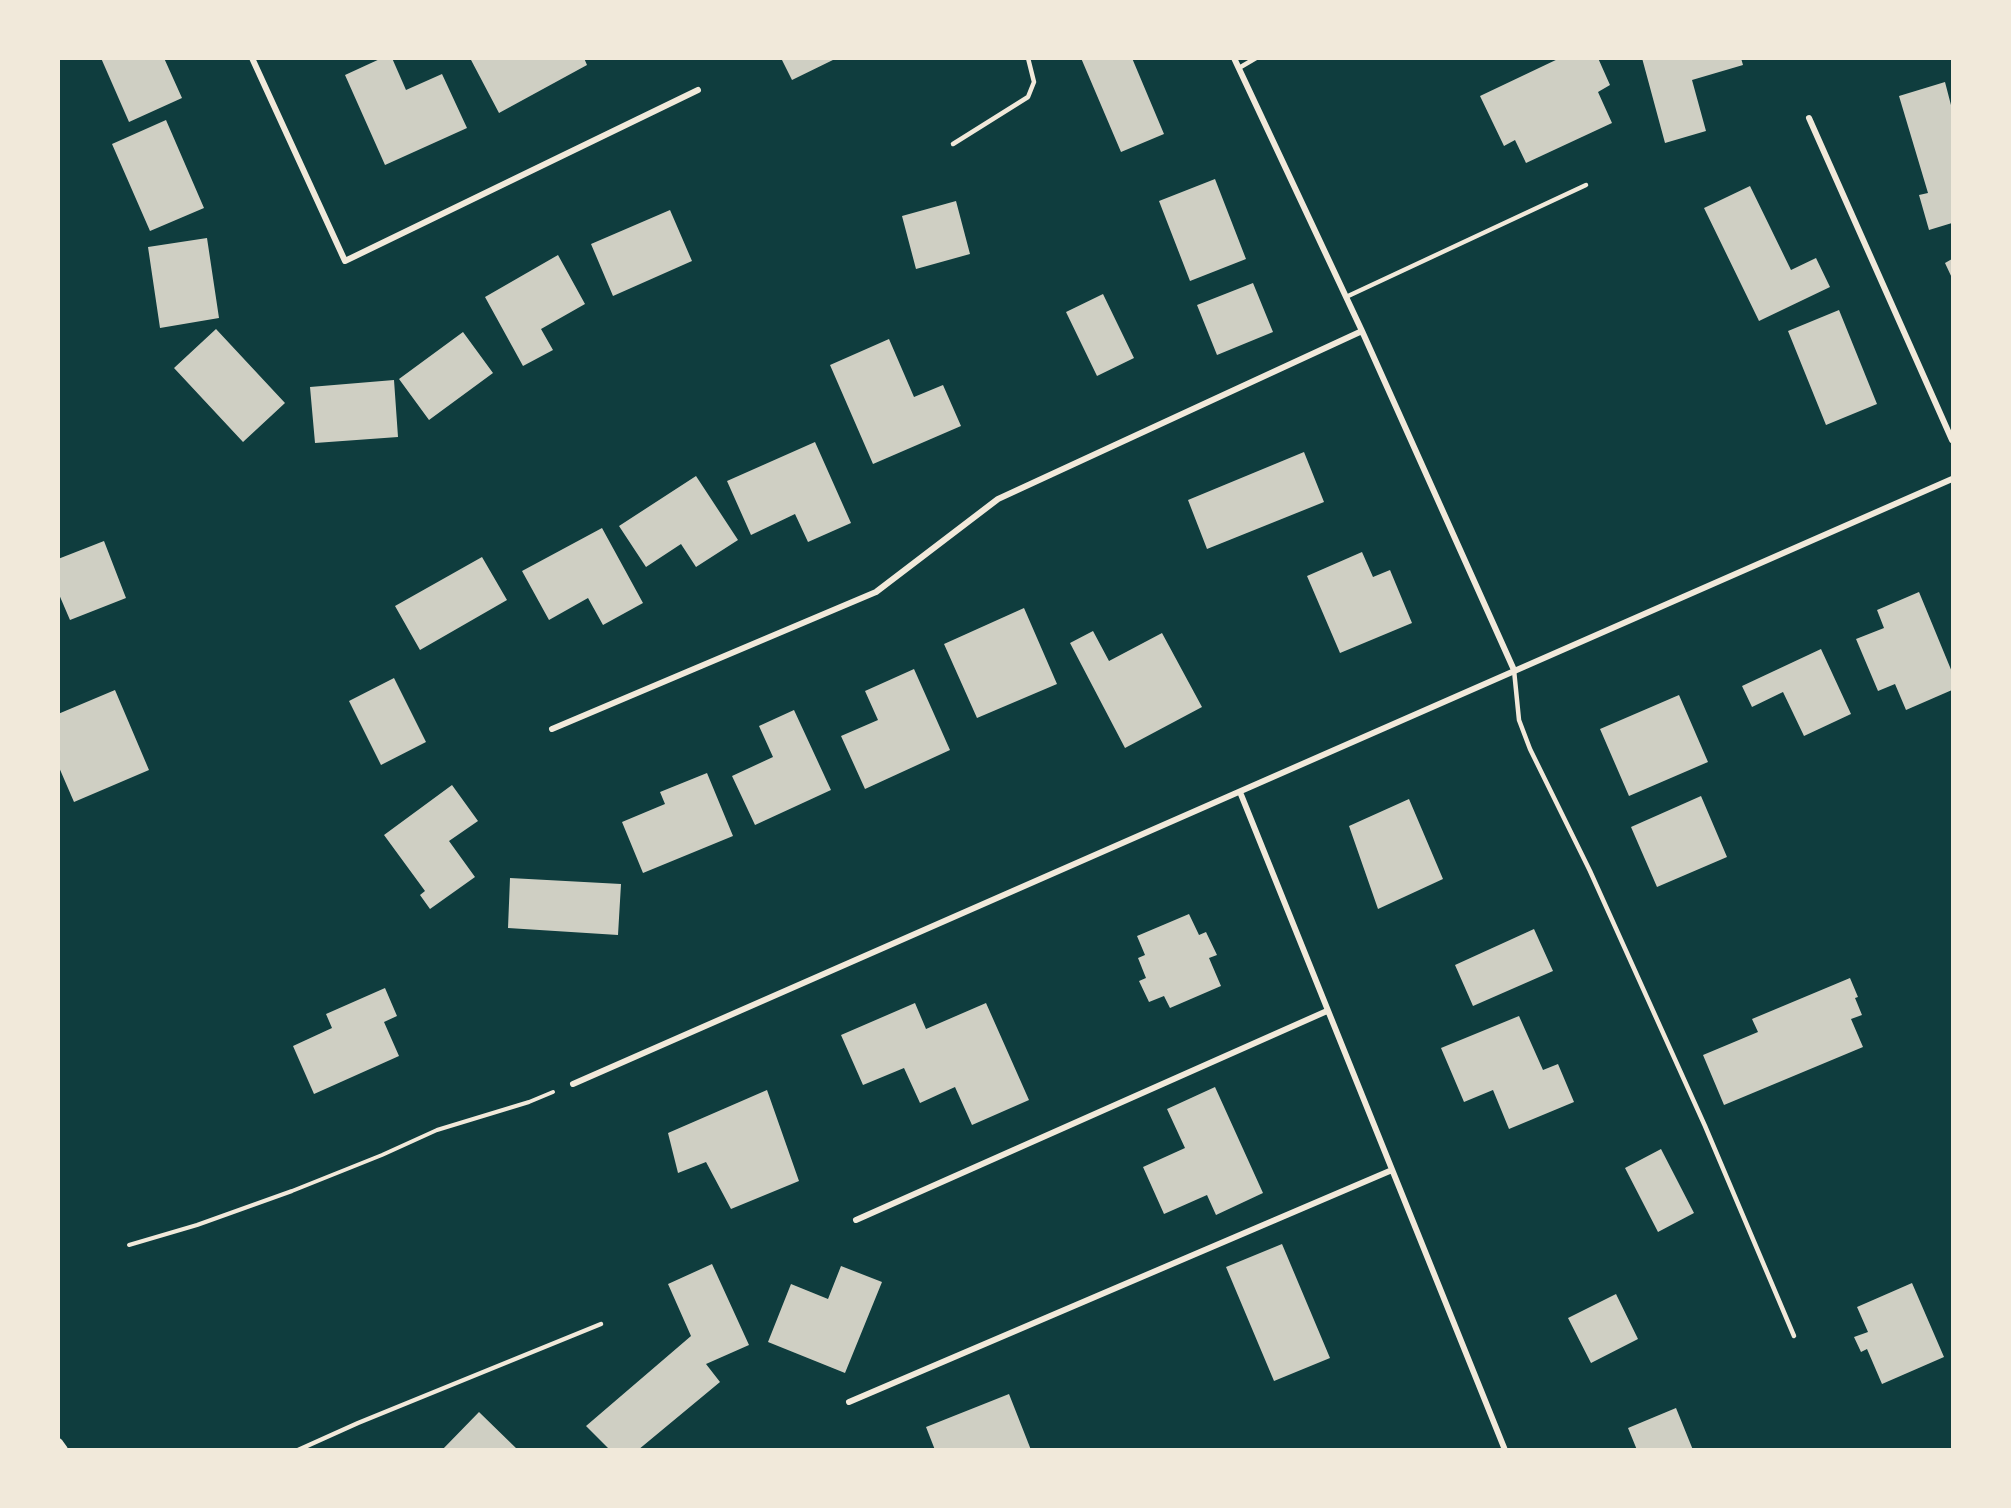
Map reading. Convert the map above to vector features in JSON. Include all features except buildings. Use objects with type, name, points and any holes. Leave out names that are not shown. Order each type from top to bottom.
[{"type":"street","points":[[252,58],[345,261],[698,90]]},
{"type":"street","points":[[1234,58],[1362,331],[1514,670]]},
{"type":"street","points":[[1809,118],[1953,440]]},
{"type":"street","points":[[552,729],[876,592],[998,499],[1362,331]]},
{"type":"street","points":[[573,1084],[1953,478]]},
{"type":"street","points":[[1240,792],[1505,1449]]},
{"type":"street","points":[[856,1220],[1327,1011]]},
{"type":"street","points":[[849,1402],[1392,1170]]},
{"type":"street","points":[[58,1443],[63,1449]]},
{"type":"lane","points":[[953,144],[1028,97],[1034,82],[1028,58]]},
{"type":"lane","points":[[1239,68],[1256,58]]},
{"type":"lane","points":[[1346,297],[1586,185]]},
{"type":"lane","points":[[1514,670],[1519,720],[1530,749],[1590,871],[1691,1094],[1794,1335]]},
{"type":"lane","points":[[298,1449],[601,1324]]},
{"type":"path","points":[[129,1245],[197,1225],[292,1191],[437,1130],[529,1102],[573,1084]]}]
